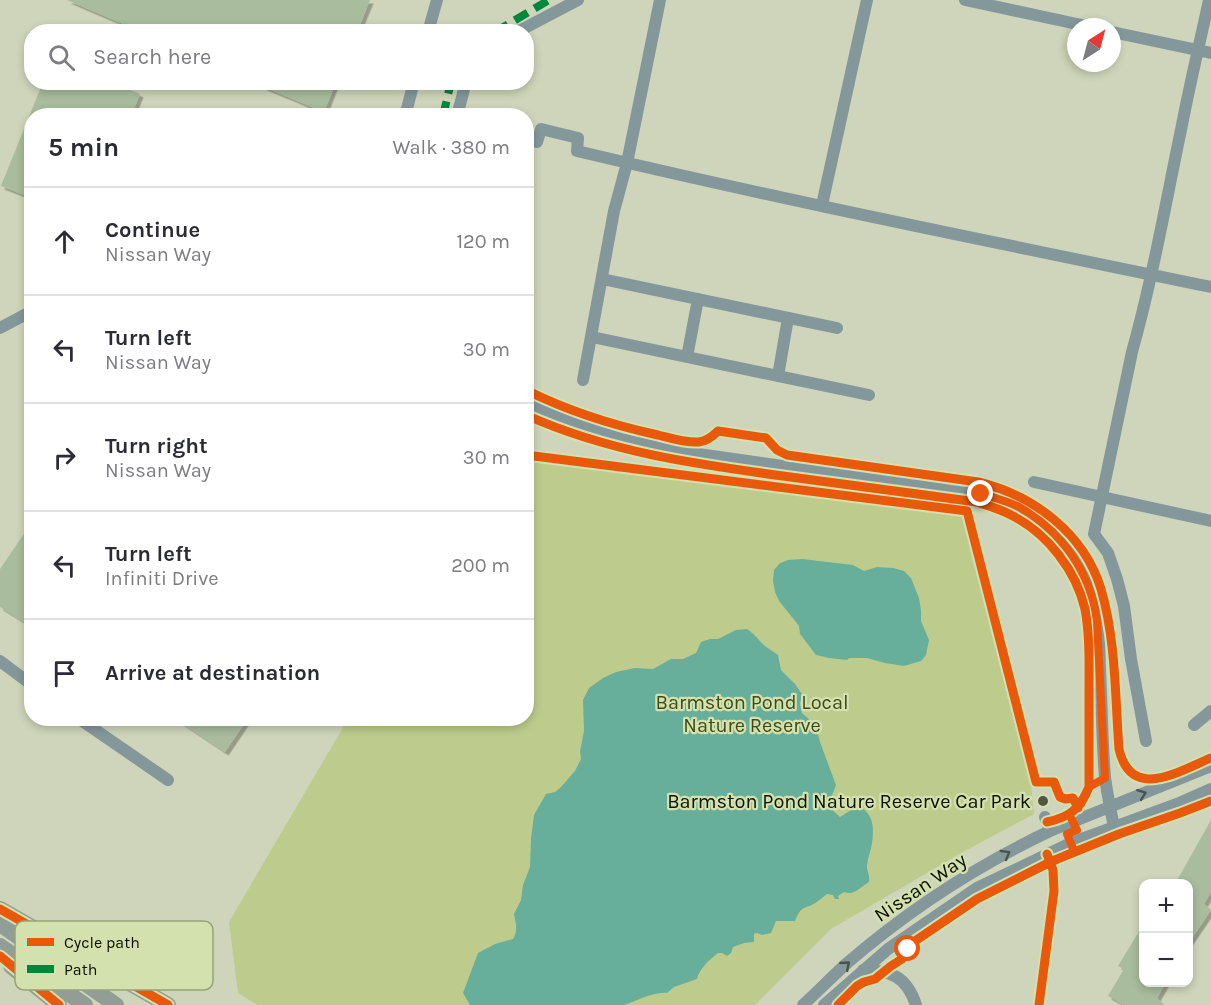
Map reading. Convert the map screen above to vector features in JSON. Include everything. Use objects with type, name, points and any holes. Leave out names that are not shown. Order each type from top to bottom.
[{"type":"highway","points":[[0,909],[21,921]]},
{"type":"highway","points":[[0,924],[15,934]]},
{"type":"highway","points":[[0,946],[15,956]]},
{"type":"highway","points":[[0,956],[15,968]]},
{"type":"highway","points":[[41,990],[59,1005]]},
{"type":"highway","points":[[63,990],[85,1005]]},
{"type":"highway","points":[[95,990],[116,1005]]},
{"type":"highway","points":[[142,990],[168,1005]]},
{"type":"street","points":[[430,24],[436,0]]},
{"type":"street","points":[[532,24],[578,0]]},
{"type":"street","points":[[583,380],[614,211],[627,163],[660,0]]},
{"type":"street","points":[[822,205],[867,0]]},
{"type":"street","points":[[965,0],[1067,22]]},
{"type":"street","points":[[1146,741],[1118,579],[1108,553],[1094,534],[1131,352],[1151,274],[1209,0]]},
{"type":"street","points":[[1121,34],[1211,53]]},
{"type":"street","points":[[407,108],[412,90]]},
{"type":"street","points":[[459,108],[464,90]]},
{"type":"street","points":[[534,141],[537,142],[541,129],[578,138],[576,151],[1211,287]]},
{"type":"street","points":[[602,279],[837,328]]},
{"type":"street","points":[[687,357],[698,299]]},
{"type":"street","points":[[0,328],[24,315]]},
{"type":"street","points":[[778,376],[788,318]]},
{"type":"street","points":[[591,337],[869,395]]},
{"type":"street","points":[[534,408],[599,432],[660,448],[981,494],[1019,507],[1037,519],[1051,531],[1075,560],[1085,577],[1095,605],[1100,660],[1105,778],[1114,827]]},
{"type":"street","points":[[1034,482],[1211,521]]},
{"type":"street","points":[[0,661],[24,679]]},
{"type":"street","points":[[1194,724],[1211,711]]},
{"type":"street","points":[[90,726],[168,780]]},
{"type":"street","name":"Nissan Way","points":[[803,1005],[847,964],[896,924],[964,878],[1050,831],[1211,766]]},
{"type":"street","name":"Nissan Way","points":[[824,1005],[888,949],[977,888],[1063,847],[1211,789]]},
{"type":"street","points":[[1045,817],[1050,831]]},
{"type":"street","points":[[863,970],[879,970],[901,980],[911,992],[916,1005]]},
{"type":"green space","name":"Barmston Pond Local Nature Reserve","points":[[534,460],[961,515],[995,619],[1030,777],[1034,814],[961,853],[831,929],[755,1005],[257,1005],[238,993],[229,922],[344,726],[534,726]]},
{"type":"water","points":[[802,559],[853,565],[864,571],[877,567],[904,571],[911,578],[919,598],[921,621],[929,640],[926,655],[921,661],[904,666],[867,658],[847,660],[816,655],[800,634],[799,626],[779,601],[773,581],[774,570],[780,563]]},
{"type":"water","points":[[747,629],[778,655],[781,670],[802,694],[800,704],[802,713],[816,725],[836,785],[828,806],[840,817],[851,810],[862,808],[871,819],[873,838],[867,868],[869,882],[854,892],[844,892],[838,896],[839,899],[827,894],[814,904],[802,909],[795,921],[776,921],[771,933],[754,934],[754,942],[733,947],[727,956],[718,953],[702,968],[697,979],[674,987],[667,993],[651,995],[624,1005],[470,1005],[463,993],[478,953],[495,944],[513,939],[515,936],[514,914],[521,900],[523,885],[530,867],[534,815],[546,794],[555,792],[561,787],[575,771],[581,759],[580,751],[584,731],[583,700],[589,688],[616,672],[635,668],[653,669],[671,659],[683,659],[696,653],[701,642],[718,639],[736,630]]},
{"type":"building","points":[[67,0],[370,0],[360,24],[123,24]]},
{"type":"building","points":[[40,90],[131,90],[140,94],[134,108],[32,108]]},
{"type":"building","points":[[271,90],[333,90],[326,108],[314,108]]},
{"type":"building","points":[[24,129],[24,195],[1,186]]},
{"type":"building","points":[[24,534],[24,622],[0,607],[0,569]]},
{"type":"building","points":[[186,726],[243,726],[225,752]]},
{"type":"building","points":[[1211,820],[1211,892],[1204,904],[1211,910],[1193,937],[1193,879],[1178,879]]},
{"type":"building","points":[[1139,932],[1139,987],[1163,987],[1157,998],[1164,1005],[1124,1005],[1108,996],[1124,969],[1118,966]]},
{"type":"marked path","points":[[508,24],[549,0]]},
{"type":"marked path","points":[[445,108],[449,90]]},
{"type":"cycle path","points":[[534,394],[590,417],[678,440],[702,441],[718,431],[766,438],[777,450],[787,455],[978,482],[1018,496],[1054,519],[1069,534],[1082,550],[1101,589],[1110,628],[1119,749],[1125,765],[1134,775],[1145,779],[1158,778],[1185,770],[1211,758]]},
{"type":"cycle path","points":[[534,418],[588,438],[652,455],[750,471],[977,502],[1007,513],[1036,532],[1058,554],[1075,580],[1085,609],[1089,650],[1089,787],[1082,801],[1073,811],[1062,818],[1047,822]]},
{"type":"cycle path","points":[[534,456],[967,511],[1036,782],[1054,782],[1060,797],[1073,798],[1078,808]]},
{"type":"cycle path","points":[[838,1005],[857,986],[875,979],[902,959],[915,941],[977,899],[1050,862],[1211,801]]},
{"type":"cycle path","points":[[1039,1005],[1054,891],[1053,870],[1047,854]]},
{"type":"cycle path","points":[[0,909],[21,921]]},
{"type":"cycle path","points":[[0,956],[15,968]]},
{"type":"cycle path","points":[[41,990],[59,1005]]},
{"type":"cycle path","points":[[142,990],[168,1005]]},
{"type":"place","name":"Barmston Pond Nature Reserve Car Park","points":[[1043,801]]},
{"type":"route","points":[[908,949],[915,941],[977,899],[1074,851],[1067,834],[1077,830],[1069,814],[1081,804],[1089,787],[1105,778],[1097,621],[1091,590],[1075,560],[1051,531],[1019,507],[981,494]]}]
